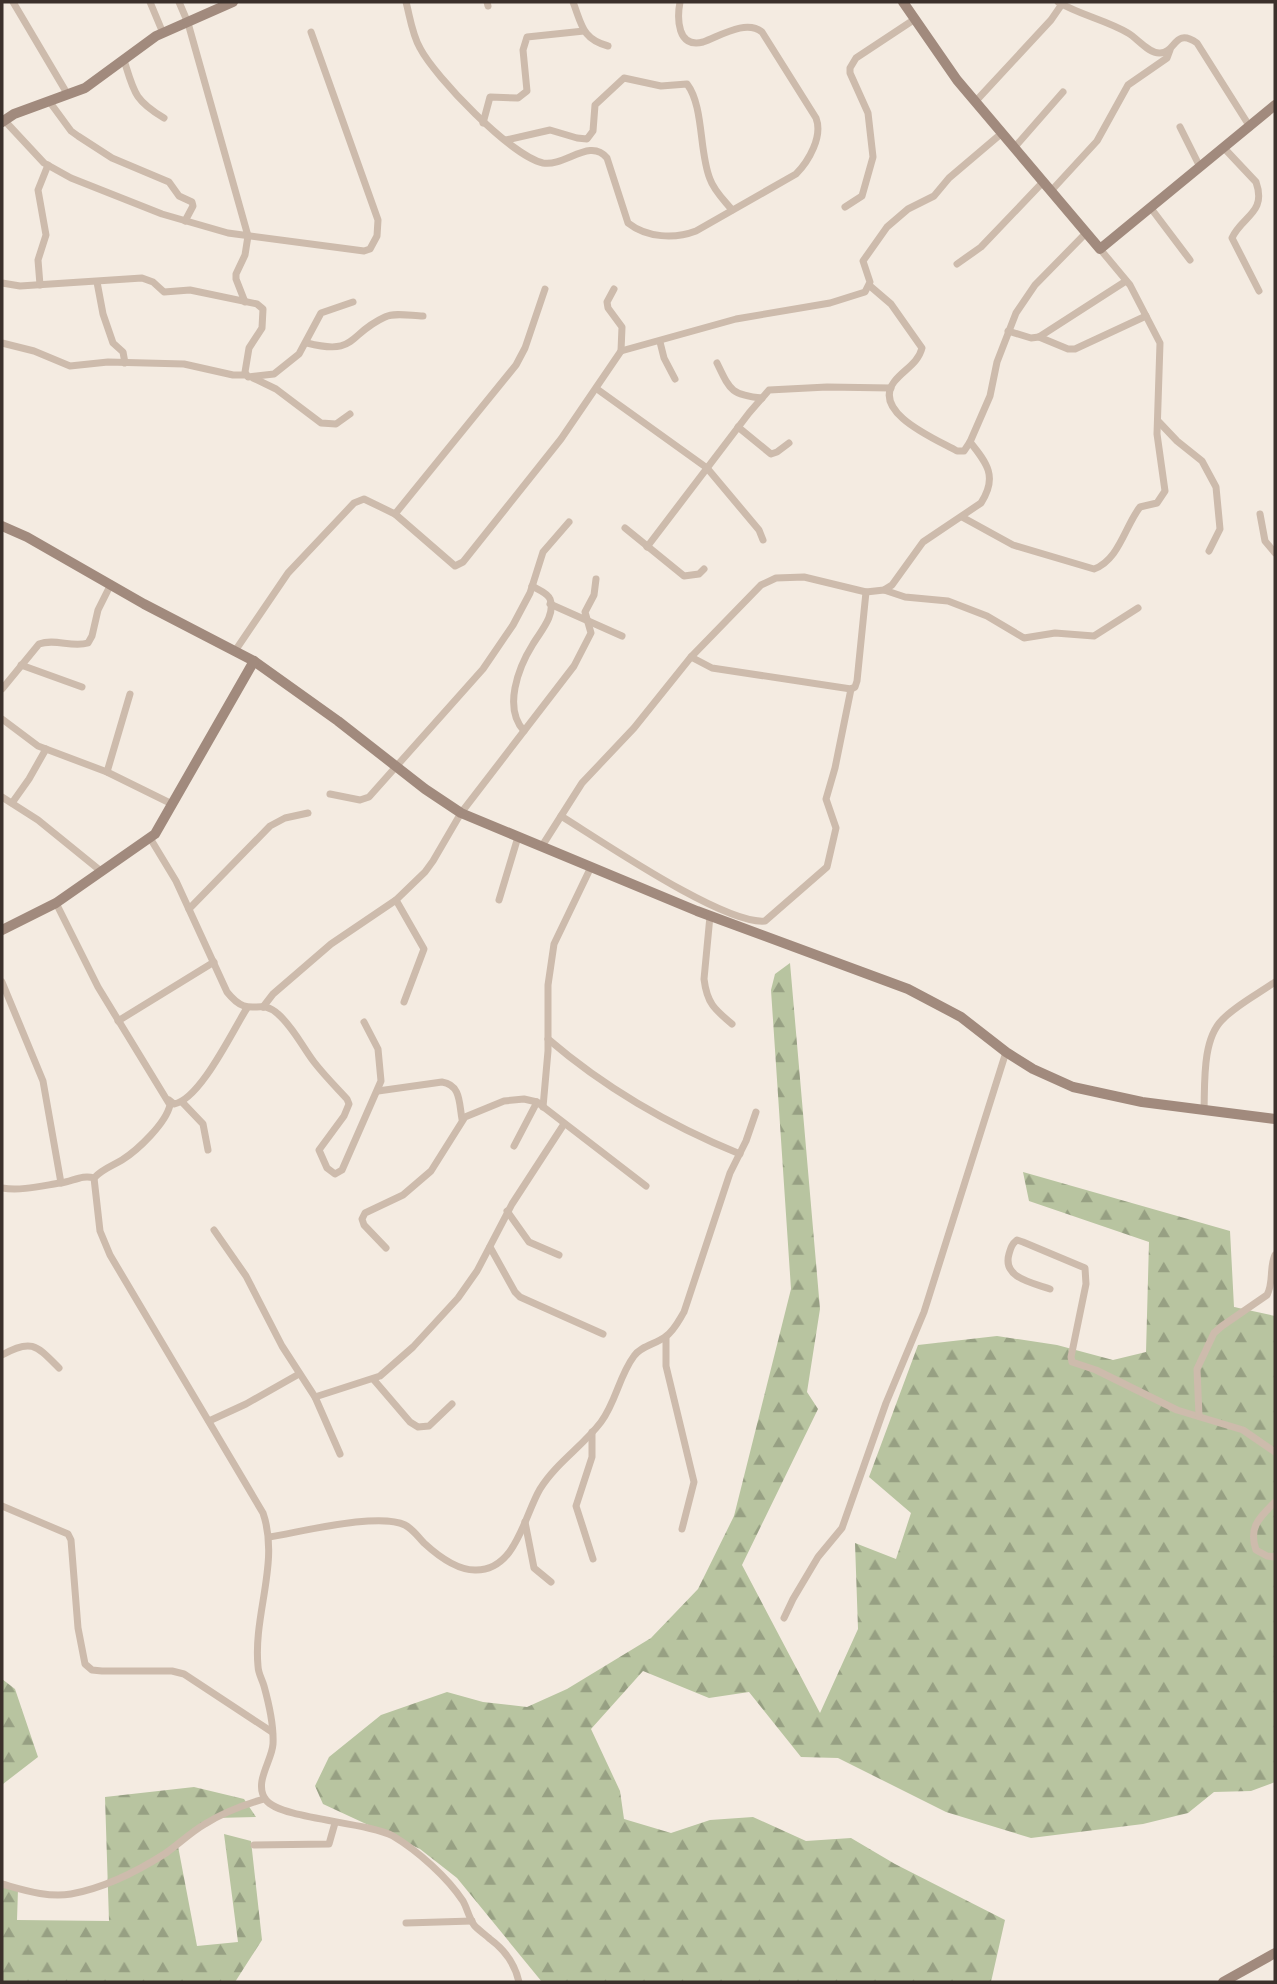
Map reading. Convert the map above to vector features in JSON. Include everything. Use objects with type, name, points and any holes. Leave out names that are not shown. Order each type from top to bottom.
[{"type":"main road","points":[[3,121],[14,114],[85,88],[163,33],[233,2]]},
{"type":"main road","points":[[904,2],[957,80],[1101,248],[1275,105]]},
{"type":"main road","points":[[2,526],[27,537],[112,583],[144,604],[254,661],[461,813],[710,916],[908,989],[961,1017],[1006,1052],[1042,1074],[1086,1091],[1275,1119]]},
{"type":"main road","points":[[2,930],[55,903],[155,834],[254,661]]},
{"type":"main road","points":[[1224,1982],[1275,1953]]},
{"type":"street","points":[[13,2],[68,95]]},
{"type":"street","points":[[150,2],[163,33]]},
{"type":"street","points":[[179,2],[188,23],[248,236],[245,255],[236,274],[246,302]]},
{"type":"street","points":[[406,2],[416,41],[425,57],[483,123],[534,159],[547,164],[595,149],[602,151],[607,158],[628,223],[656,236],[687,235],[802,168],[819,127],[762,32],[751,26],[703,42],[690,42],[677,20],[680,2]]},
{"type":"street","points":[[572,2],[590,39],[608,46]]},
{"type":"street","points":[[975,102],[1051,20],[1060,3],[1128,33],[1153,52],[1164,53],[1185,37],[1197,43],[1250,127]]},
{"type":"street","points":[[845,207],[862,196],[873,157],[868,113],[850,68],[856,58],[915,19]]},
{"type":"street","points":[[483,123],[490,97],[518,98],[527,91],[523,44],[527,37],[584,31]]},
{"type":"street","points":[[3,121],[48,165],[83,183],[185,221],[248,236],[364,251],[375,243],[378,220],[311,32]]},
{"type":"street","points":[[957,264],[981,247],[1097,141],[1128,85],[1167,58],[1171,47]]},
{"type":"street","points":[[124,60],[134,90],[142,103],[164,118]]},
{"type":"street","points":[[506,140],[550,130],[587,139],[593,131],[595,105],[624,78],[661,86],[687,84],[700,123],[709,179],[732,211]]},
{"type":"street","points":[[1014,148],[1063,92]]},
{"type":"street","points":[[49,101],[71,131],[78,136],[112,158],[169,182],[179,196],[192,202],[185,221]]},
{"type":"street","points":[[1180,127],[1200,167]]},
{"type":"street","points":[[1002,133],[949,178],[934,196],[908,209],[887,227],[863,261],[870,286],[891,304],[922,348],[916,360],[894,382],[891,388],[891,406],[919,430],[957,451],[964,451],[992,391],[997,362],[1016,313],[1035,285],[1086,233]]},
{"type":"street","points":[[1224,148],[1256,182],[1258,189],[1255,211],[1232,238],[1259,291]]},
{"type":"street","points":[[40,285],[38,260],[46,235],[38,190],[48,165]]},
{"type":"street","points":[[1150,208],[1190,260]]},
{"type":"street","points":[[962,517],[1013,545],[1089,568],[1099,567],[1118,547],[1140,507],[1157,503],[1165,491],[1157,433],[1160,343],[1126,281],[1101,248]]},
{"type":"street","points":[[2,283],[20,286],[142,278],[153,282],[164,292],[190,290],[261,306],[264,313],[262,328],[249,348],[244,372],[276,389],[321,423],[336,424],[350,414]]},
{"type":"street","points":[[1008,331],[1031,338],[1039,337],[1126,281]]},
{"type":"street","points":[[97,282],[103,314],[113,344],[123,352],[125,363]]},
{"type":"street","points":[[621,351],[757,314],[835,302],[865,292],[870,286]]},
{"type":"street","points":[[395,514],[516,365],[525,348],[545,289]]},
{"type":"street","points":[[235,651],[288,573],[354,503],[365,499],[395,514],[449,563],[459,565],[561,439],[621,351],[622,327],[608,308],[607,302],[614,289]]},
{"type":"street","points":[[2,343],[34,351],[70,366],[104,362],[190,365],[249,376],[277,372],[299,354],[321,313],[353,302]]},
{"type":"street","points":[[307,343],[343,347],[384,317],[423,316]]},
{"type":"street","points":[[1039,337],[1068,349],[1076,349],[1146,316]]},
{"type":"street","points":[[660,342],[664,358],[675,379]]},
{"type":"street","points":[[717,363],[732,390],[742,396],[762,398]]},
{"type":"street","points":[[647,547],[738,427],[773,388],[891,388]]},
{"type":"street","points":[[597,389],[707,468],[759,530],[763,540]]},
{"type":"street","points":[[1159,422],[1202,461],[1216,487],[1220,529],[1209,551]]},
{"type":"street","points":[[738,427],[771,454],[789,443]]},
{"type":"street","points":[[884,590],[892,584],[923,542],[981,503],[990,473],[988,464],[970,442]]},
{"type":"street","points":[[1260,514],[1265,541],[1275,552]]},
{"type":"street","points":[[330,793],[364,799],[483,669],[517,618],[532,586],[542,552],[569,522]]},
{"type":"street","points":[[625,528],[684,576],[699,575],[704,569]]},
{"type":"street","points":[[542,846],[582,783],[634,728],[691,657],[761,585],[770,581],[804,577],[866,592],[884,590],[905,597],[948,601],[987,616],[1016,636],[1024,638],[1055,633],[1094,636],[1138,608]]},
{"type":"street","points":[[262,1007],[273,994],[331,944],[396,900],[433,861],[461,813],[574,666],[591,634],[585,612],[594,595],[596,579]]},
{"type":"street","points":[[2,689],[40,644],[88,643],[98,610],[112,583]]},
{"type":"street","points":[[524,731],[513,715],[513,698],[528,653],[548,620],[550,604],[550,598],[532,586]]},
{"type":"street","points":[[561,816],[708,904],[755,921],[765,921],[827,867],[836,828],[826,799],[851,689],[857,681],[866,592]]},
{"type":"street","points":[[550,604],[622,636]]},
{"type":"street","points":[[691,657],[712,668],[851,689]]},
{"type":"street","points":[[21,665],[82,687]]},
{"type":"street","points":[[107,772],[130,694]]},
{"type":"street","points":[[2,719],[29,740],[46,749],[107,772],[172,804]]},
{"type":"street","points":[[12,803],[46,749]]},
{"type":"street","points":[[2,797],[54,832],[102,872]]},
{"type":"street","points":[[189,909],[270,826],[285,818],[308,813]]},
{"type":"street","points":[[499,900],[518,837]]},
{"type":"street","points":[[150,838],[176,881],[227,992],[241,1007],[262,1007],[278,1014],[349,1104],[344,1116],[320,1145],[319,1150],[331,1172],[338,1174],[378,1091],[382,1075],[378,1049],[364,1022]]},
{"type":"street","points":[[514,1146],[540,1105],[548,1040],[548,985],[554,944],[591,867]]},
{"type":"street","points":[[396,900],[424,949],[404,1002]]},
{"type":"street","points":[[55,903],[118,1021],[168,1099],[174,1104],[183,1103],[226,1046],[247,1008]]},
{"type":"street","points":[[710,916],[705,989],[713,1008],[732,1024]]},
{"type":"street","points":[[118,1021],[214,962]]},
{"type":"street","points":[[2,982],[41,1074],[61,1183]]},
{"type":"street","points":[[1204,1110],[1205,1069],[1216,1028],[1228,1015],[1275,982]]},
{"type":"street","points":[[548,1040],[582,1068],[684,1130],[740,1154]]},
{"type":"street","points":[[785,1618],[818,1557],[842,1528],[886,1403],[923,1312],[1006,1052]]},
{"type":"street","points":[[378,1091],[442,1082],[450,1084],[456,1087],[462,1119]]},
{"type":"street","points":[[94,1178],[104,1168],[120,1161],[140,1146],[169,1111],[168,1099]]},
{"type":"street","points":[[386,1248],[364,1225],[362,1219],[365,1213],[402,1195],[431,1171],[462,1119],[504,1101],[524,1099],[540,1105],[646,1186]]},
{"type":"street","points":[[183,1103],[203,1124],[208,1150]]},
{"type":"street","points":[[269,1537],[365,1521],[390,1521],[404,1524],[425,1544],[457,1566],[477,1570],[495,1566],[501,1561],[515,1543],[540,1489],[611,1407],[636,1353],[672,1332],[684,1312],[730,1173],[756,1112]]},
{"type":"street","points":[[315,1397],[369,1381],[413,1347],[458,1298],[473,1279],[508,1211],[564,1124]]},
{"type":"street","points":[[2,1188],[61,1183],[83,1177],[94,1178]]},
{"type":"street","points":[[94,1178],[98,1221],[105,1244],[263,1513],[269,1537],[257,1634],[258,1669],[268,1704],[272,1732],[272,1752],[262,1782],[264,1799],[271,1805],[335,1823],[377,1829],[407,1846],[442,1874],[464,1902],[472,1921],[510,1960],[519,1982]]},
{"type":"street","points":[[508,1211],[529,1242],[559,1255]]},
{"type":"street","points":[[214,1230],[246,1276],[299,1374],[315,1397],[340,1454]]},
{"type":"street","points":[[1050,1289],[1010,1271],[1007,1259],[1012,1244],[1017,1240],[1085,1268],[1086,1283],[1072,1362],[1096,1370],[1177,1410],[1243,1430],[1275,1452]]},
{"type":"street","points":[[490,1247],[514,1292],[520,1297],[603,1334]]},
{"type":"street","points":[[1199,1416],[1197,1368],[1214,1333],[1267,1295],[1271,1289],[1275,1255]]},
{"type":"street","points":[[666,1337],[666,1366],[693,1472],[693,1492],[682,1529]]},
{"type":"street","points":[[2,1354],[21,1345],[30,1345],[38,1347],[59,1368]]},
{"type":"street","points":[[209,1421],[299,1374]]},
{"type":"street","points":[[369,1381],[418,1427],[429,1426],[452,1404]]},
{"type":"street","points":[[592,1432],[592,1457],[576,1506],[593,1559]]},
{"type":"street","points":[[1275,1502],[1258,1520],[1252,1532],[1256,1550],[1275,1557]]},
{"type":"street","points":[[2,1506],[68,1534],[71,1540],[78,1628],[85,1664],[92,1670],[172,1671],[184,1674],[272,1732]]},
{"type":"street","points":[[525,1521],[534,1568],[551,1582]]},
{"type":"street","points":[[2,1884],[59,1895],[100,1886],[163,1855],[204,1824],[229,1810],[264,1799]]},
{"type":"street","points":[[254,1845],[330,1844],[335,1823]]},
{"type":"street","points":[[406,1923],[472,1921]]},
{"type":"green space","points":[[790,963],[820,1309],[807,1392],[818,1409],[742,1565],[820,1713],[858,1629],[855,1543],[896,1559],[911,1513],[869,1477],[918,1345],[997,1336],[1057,1345],[1113,1360],[1146,1352],[1149,1242],[1029,1201],[1023,1172],[1230,1231],[1234,1307],[1275,1316],[1275,1782],[1251,1791],[1214,1792],[1188,1813],[1143,1824],[1031,1838],[946,1812],[838,1758],[801,1757],[749,1692],[709,1698],[643,1671],[591,1729],[620,1791],[624,1819],[671,1833],[710,1820],[753,1817],[806,1841],[851,1838],[895,1864],[1005,1920],[991,1982],[542,1982],[457,1878],[420,1849],[323,1804],[315,1786],[329,1757],[381,1715],[447,1692],[483,1702],[527,1707],[567,1689],[651,1638],[698,1589],[734,1516],[791,1289],[771,990],[775,974]]},
{"type":"green space","points":[[2,1679],[15,1689],[38,1757],[3,1784],[2,1795]]},
{"type":"green space","points":[[194,1787],[244,1799],[256,1817],[216,1818],[177,1841],[197,1946],[238,1942],[224,1834],[251,1841],[262,1940],[235,1982],[2,1982],[2,1884],[18,1889],[17,1920],[109,1921],[105,1797]]}]
